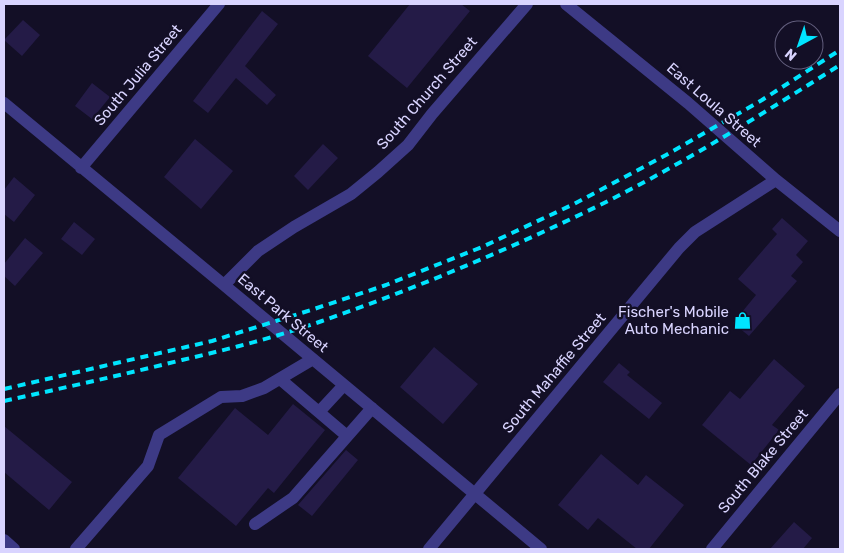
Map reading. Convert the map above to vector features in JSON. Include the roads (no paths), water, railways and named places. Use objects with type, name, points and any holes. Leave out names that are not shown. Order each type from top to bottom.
[{"type":"street","name":"South Julia Street","points":[[81,168],[219,4]]},
{"type":"street","name":"South Church Street","points":[[224,284],[258,251],[294,226],[351,194],[408,145],[432,114],[527,4]]},
{"type":"street","name":"East Loula Street","points":[[566,4],[688,103],[776,180],[840,232]]},
{"type":"street","name":"East Park Street","points":[[4,104],[224,284],[540,549]]},
{"type":"street","name":"South Mahaffie Street","points":[[429,549],[679,248],[695,232],[776,180]]},
{"type":"street","points":[[76,549],[148,466],[159,435],[221,397],[242,396],[264,388],[313,360]]},
{"type":"street","points":[[280,379],[347,436]]},
{"type":"street","points":[[319,412],[344,385]]},
{"type":"street","name":"South Blake Street","points":[[712,549],[840,394]]},
{"type":"street","points":[[255,524],[293,498],[372,408]]},
{"type":"street","points":[[4,540],[14,549]]},
{"type":"railway","points":[[4,389],[212,341],[386,285],[482,247],[574,204],[666,155],[762,100],[840,50]]},
{"type":"railway","points":[[4,401],[217,352],[305,327],[418,285],[544,231],[643,183],[743,125],[840,65]]},
{"type":"place","name":"Fischer's Mobile Auto Mechanic","points":[[743,321]]}]
